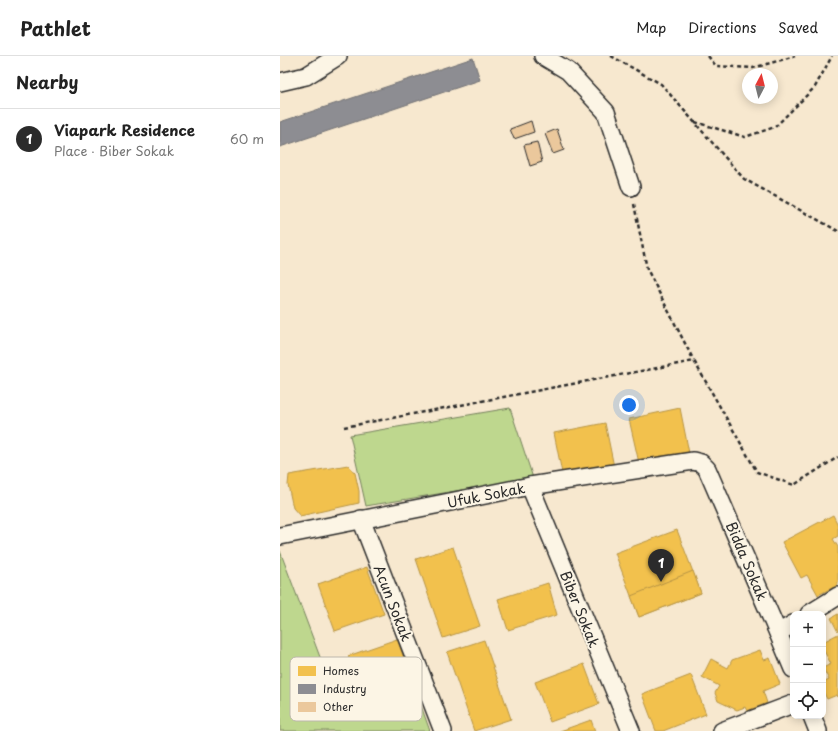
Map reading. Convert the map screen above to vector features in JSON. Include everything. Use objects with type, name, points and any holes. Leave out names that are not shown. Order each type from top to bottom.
[{"type":"street","points":[[280,82],[306,76],[338,56]]},
{"type":"street","points":[[543,56],[568,71],[606,112],[631,188]]},
{"type":"street","name":"Ufuk Sokak","points":[[280,536],[530,486],[693,461]]},
{"type":"street","name":"Bidda Sokak","points":[[693,461],[701,463],[707,469],[790,662]]},
{"type":"street","name":"Biber Sokak","points":[[530,486],[631,731]]},
{"type":"street","name":"Acun Sokak","points":[[361,519],[414,657]]},
{"type":"street","points":[[814,611],[838,596]]},
{"type":"street","points":[[778,633],[790,626]]},
{"type":"street","name":"Acun Sokak","points":[[422,677],[443,731]]},
{"type":"street","points":[[722,731],[790,705]]},
{"type":"street","points":[[813,719],[818,731]]},
{"type":"path","points":[[611,56],[661,84],[744,179],[838,231]]},
{"type":"path","points":[[708,56],[716,66],[753,68],[795,56]]},
{"type":"path","points":[[694,122],[746,137],[775,127],[815,87],[832,56]]},
{"type":"path","points":[[631,188],[648,269],[694,361],[757,472],[794,485],[838,457]]},
{"type":"path","points":[[344,427],[694,361]]},
{"type":"green space","points":[[510,408],[533,478],[366,506],[350,435]]},
{"type":"green space","points":[[280,551],[320,657],[290,657],[290,721],[422,721],[422,709],[430,731],[280,731]]},
{"type":"building: Homes","points":[[680,408],[689,453],[639,463],[629,419]]},
{"type":"building: Homes","points":[[605,423],[614,467],[563,478],[554,433]]},
{"type":"building: Homes","points":[[348,465],[355,473],[359,491],[359,503],[300,516],[293,508],[288,485],[289,475]]},
{"type":"building: Homes","points":[[833,515],[838,525],[838,536],[833,539],[838,547],[838,585],[818,595],[807,575],[801,578],[782,542]]},
{"type":"building: Homes","points":[[677,530],[701,593],[639,617],[615,553]]},
{"type":"building: Homes","points":[[453,547],[480,626],[443,638],[416,559]]},
{"type":"building: Homes","points":[[367,567],[384,614],[335,631],[318,584]]},
{"type":"building: Homes","points":[[693,571],[701,593],[639,617],[631,596]]},
{"type":"building: Homes","points":[[548,583],[557,615],[508,630],[498,599]]},
{"type":"building: Homes","points":[[838,614],[838,632],[831,618]]},
{"type":"building: Homes","points":[[838,634],[838,697],[837,695],[827,699],[826,682],[829,680],[826,674],[826,666],[831,664],[826,655],[826,640]]},
{"type":"building: Homes","points":[[397,639],[404,657],[348,657]]},
{"type":"building: Homes","points":[[484,640],[511,719],[474,731],[447,652]]},
{"type":"building: Homes","points":[[760,650],[764,660],[770,658],[780,684],[763,691],[767,703],[747,711],[745,707],[737,710],[718,701],[715,693],[719,686],[702,677],[711,659],[728,668],[732,660]]},
{"type":"building: Homes","points":[[584,664],[599,704],[550,722],[535,682]]},
{"type":"building: Homes","points":[[691,675],[706,714],[663,731],[656,731],[642,694]]},
{"type":"building: Homes","points":[[591,720],[595,731],[560,731]]},
{"type":"building: Industry","points":[[473,58],[480,80],[280,147],[280,122]]},
{"type":"building: Other","points":[[531,121],[534,132],[514,139],[510,129]]},
{"type":"building: Other","points":[[557,129],[564,150],[553,154],[545,134]]},
{"type":"building: Other","points":[[537,142],[542,162],[530,166],[524,145]]},
{"type":"place","name":"Viapark Residence","points":[[661,582]]}]
